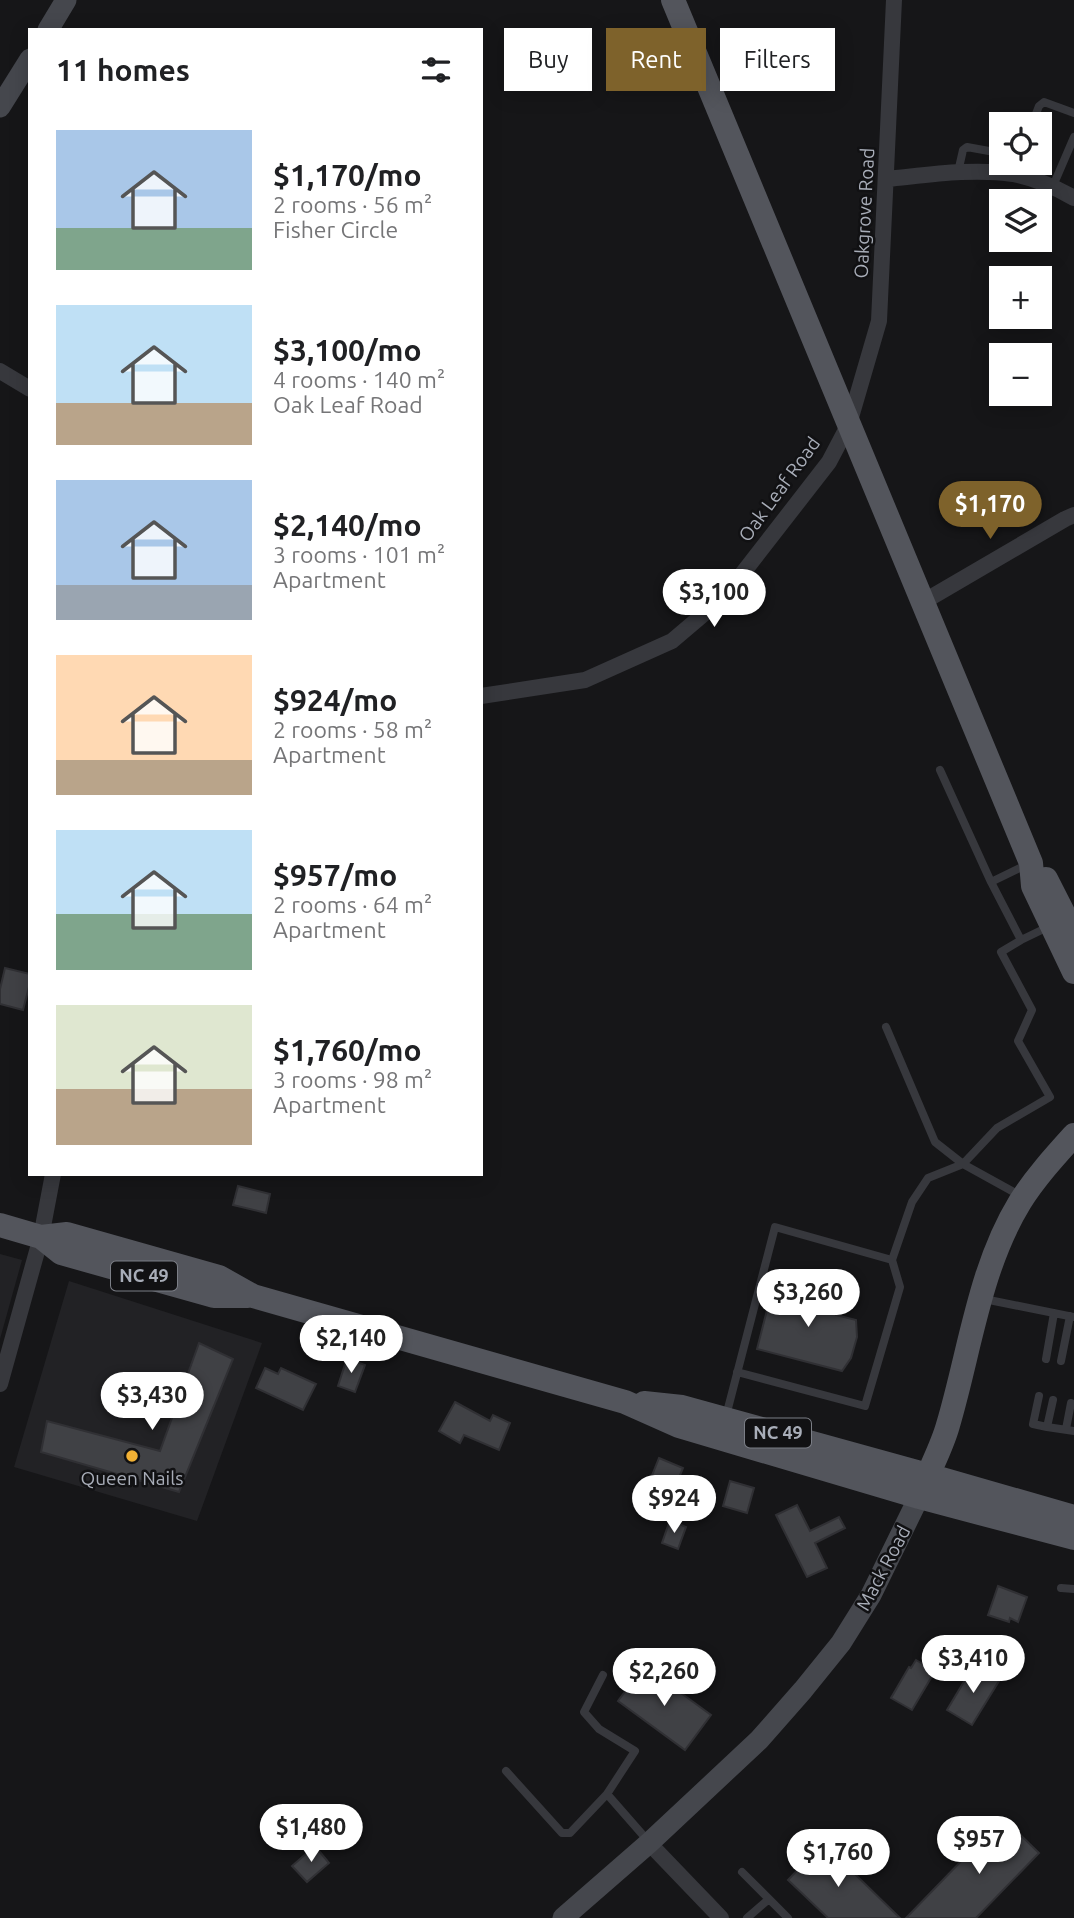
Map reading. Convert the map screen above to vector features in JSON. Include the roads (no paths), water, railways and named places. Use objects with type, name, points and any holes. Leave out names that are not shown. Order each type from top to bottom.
[{"type":"main road","points":[[49,28],[66,0]]},
{"type":"main road","points":[[673,0],[1031,863],[1033,886],[1074,972]]},
{"type":"main road","points":[[0,107],[28,62]]},
{"type":"main road","points":[[1031,863],[1049,881],[1074,934]]},
{"type":"main road","name":"Mack Road","points":[[563,1918],[649,1843],[759,1740],[841,1643],[871,1595],[923,1486],[947,1428],[981,1298],[1001,1240],[1023,1198],[1074,1135]]},
{"type":"main road","name":"NC 49","points":[[0,1225],[41,1237],[61,1253],[214,1296],[253,1296],[625,1402],[679,1426],[923,1486],[1074,1517]]},
{"type":"main road","name":"NC 49","points":[[625,1402],[682,1407],[725,1419],[1074,1538]]},
{"type":"street","name":"Oakgrove Road","points":[[849,424],[879,321],[894,0]]},
{"type":"street","points":[[887,178],[989,170]]},
{"type":"street","points":[[1029,175],[1074,198]]},
{"type":"street","points":[[0,371],[28,388]]},
{"type":"street","name":"Oak Leaf Road","points":[[483,695],[586,680],[672,641],[725,596],[829,462],[849,424]]},
{"type":"street","points":[[923,602],[1074,515]]},
{"type":"street","points":[[0,1384],[41,1237],[53,1176]]},
{"type":"street","points":[[649,1843],[721,1918]]},
{"type":"lane","points":[[1037,112],[1044,102],[1074,113]]},
{"type":"lane","points":[[1053,186],[1074,137]]},
{"type":"lane","points":[[958,172],[963,150],[967,147],[989,151]]},
{"type":"lane","points":[[940,770],[991,882],[1021,940]]},
{"type":"lane","points":[[991,882],[1031,863]]},
{"type":"lane","points":[[737,1372],[865,1406],[900,1287],[892,1260],[912,1202],[928,1178],[962,1164],[997,1128],[1049,1097],[1018,1041],[1032,1010],[1001,952],[1050,926]]},
{"type":"lane","points":[[886,1027],[935,1142],[962,1164],[1023,1198]]},
{"type":"lane","points":[[725,1419],[775,1227],[892,1260]]},
{"type":"lane","points":[[981,1298],[1072,1316],[1061,1361]]},
{"type":"lane","points":[[1046,1359],[1054,1313]]},
{"type":"lane","points":[[1039,1396],[1033,1424],[1070,1430],[1071,1403]]},
{"type":"lane","points":[[1047,1427],[1053,1400]]},
{"type":"lane","points":[[1061,1588],[1074,1590]]},
{"type":"lane","points":[[506,1771],[562,1833],[570,1833],[607,1794],[635,1751],[599,1729],[584,1712],[603,1675]]},
{"type":"lane","points":[[607,1794],[649,1843]]},
{"type":"lane","points":[[742,1872],[788,1918]]},
{"type":"lane","points":[[747,1918],[769,1899]]},
{"type":"place","name":"Queen Nails","points":[[132,1456]]}]
